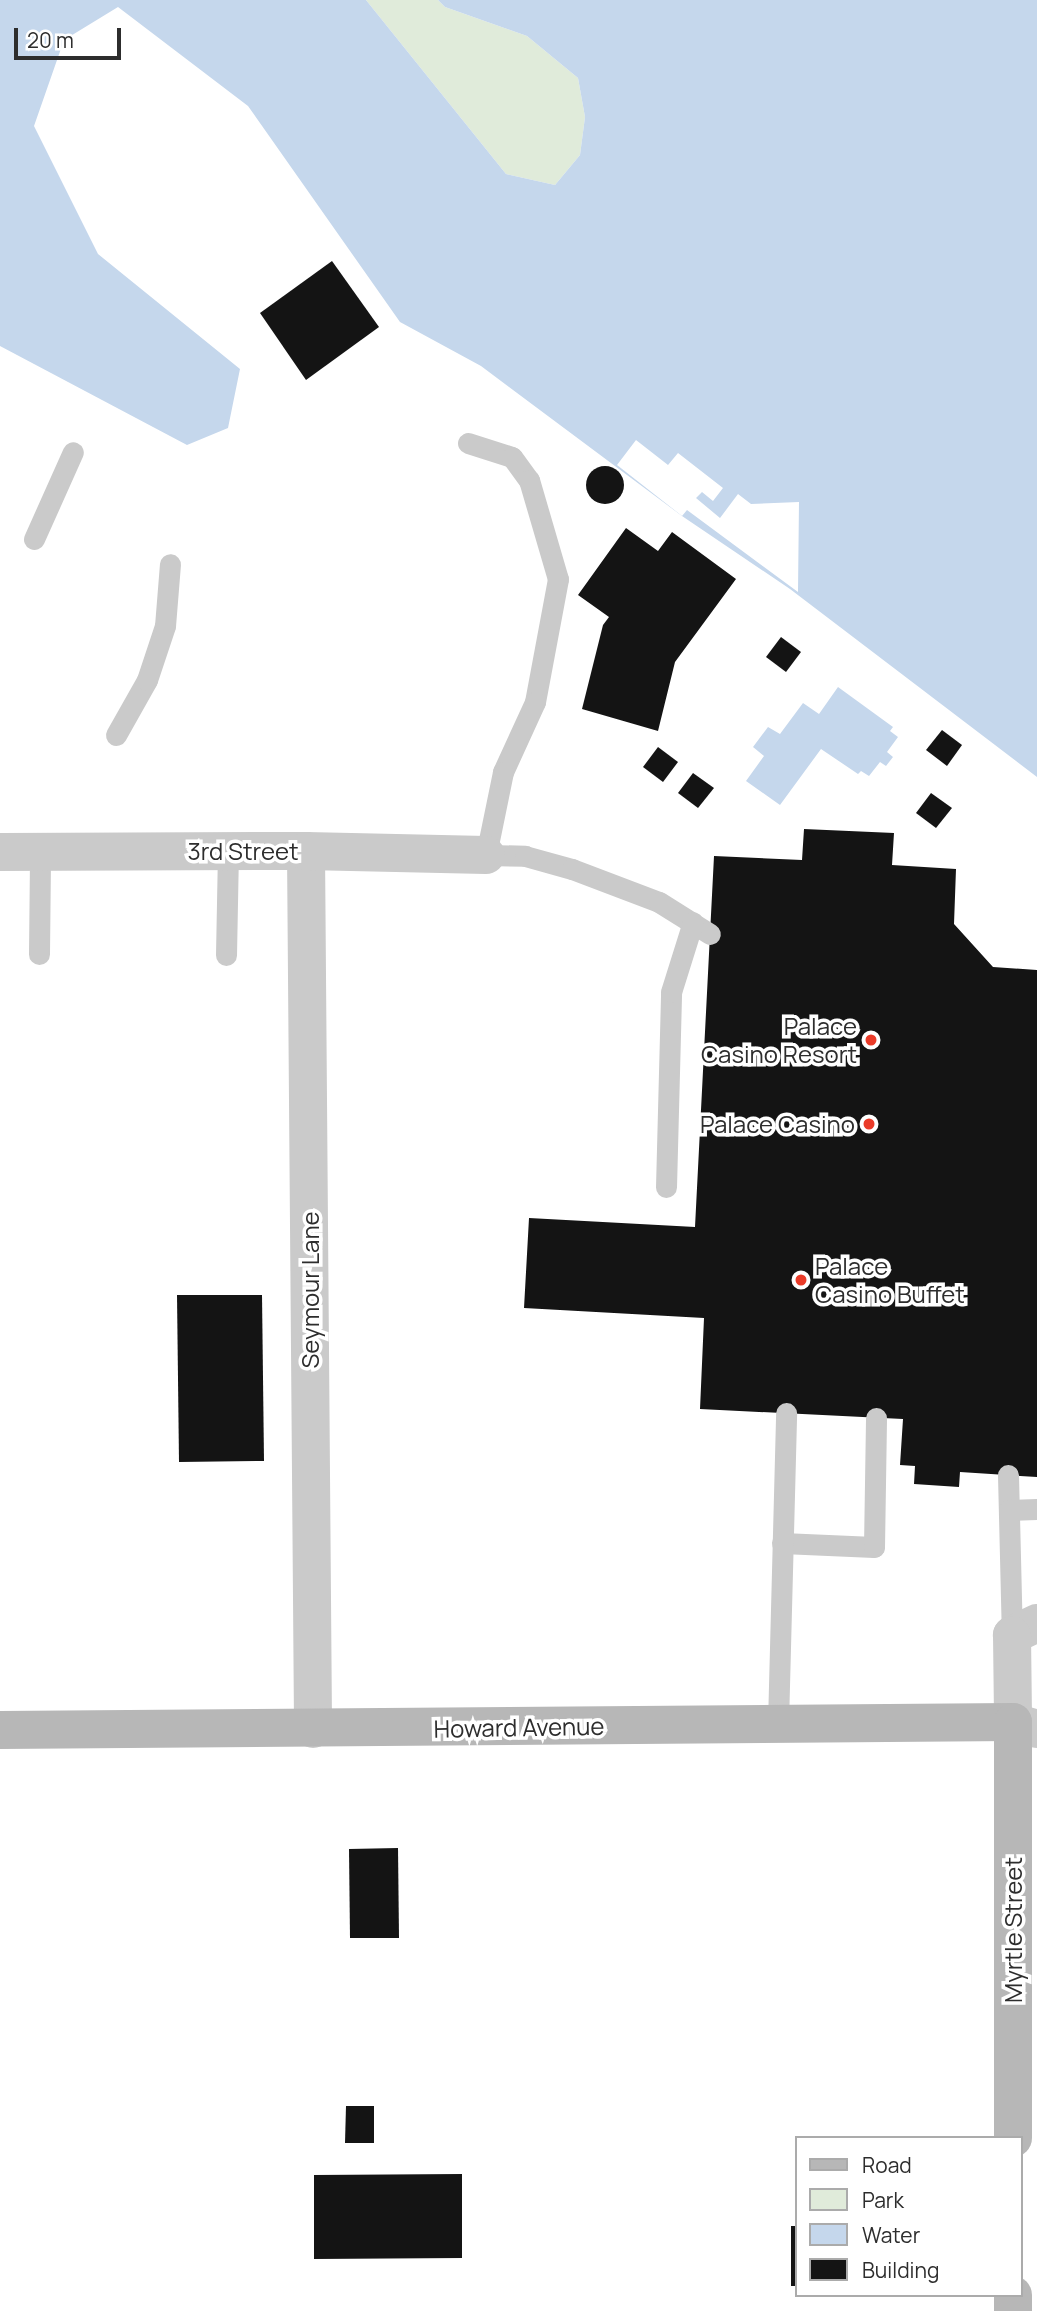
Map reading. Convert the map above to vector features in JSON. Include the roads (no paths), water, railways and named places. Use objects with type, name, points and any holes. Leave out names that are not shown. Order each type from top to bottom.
[{"type":"main road","name":"Howard Avenue","points":[[0,1730],[778,1724],[1025,1725]]},
{"type":"main road","name":"Myrtle Street","points":[[1013,2136],[1025,1725]]},
{"type":"street","name":"3rd Street","points":[[0,852],[306,851],[486,855]]},
{"type":"street","name":"Seymour Lane","points":[[306,851],[313,1729]]},
{"type":"street","points":[[1025,1629],[1025,1725]]},
{"type":"lane","points":[[468,443],[512,457],[529,480],[558,579],[535,702],[503,772],[486,855],[525,856],[572,869],[659,902],[702,928],[671,992],[667,1186]]},
{"type":"lane","points":[[34,539],[73,452]]},
{"type":"lane","points":[[116,735],[147,680],[165,626],[170,564]]},
{"type":"lane","points":[[226,955],[228,851]]},
{"type":"lane","points":[[39,954],[40,852]]},
{"type":"lane","points":[[778,1724],[786,1413]]},
{"type":"lane","points":[[782,1544],[874,1547],[876,1418]]},
{"type":"lane","points":[[1008,1475],[1009,1510],[1025,1629]]},
{"type":"lane","points":[[1009,1510],[1037,1508]]},
{"type":"water","points":[[0,0],[366,0],[506,174],[555,185],[580,155],[585,117],[578,78],[527,36],[445,7],[438,0],[1037,0],[1037,777],[790,589],[682,516],[481,366],[400,322],[248,106],[118,7],[64,40],[34,126],[98,254],[240,369],[228,428],[187,445],[0,346]]},
{"type":"water","points":[[838,687],[893,727],[890,731],[898,737],[887,752],[893,757],[886,766],[880,762],[869,776],[861,771],[858,774],[821,749],[780,805],[746,781],[764,756],[753,747],[768,727],[780,734],[803,703],[819,714]]},
{"type":"place","name":"Palace Casino Resort","points":[[871,1040]]},
{"type":"place","name":"Palace Casino","points":[[869,1124]]},
{"type":"place","name":"Palace Casino Buffet","points":[[801,1280]]}]
